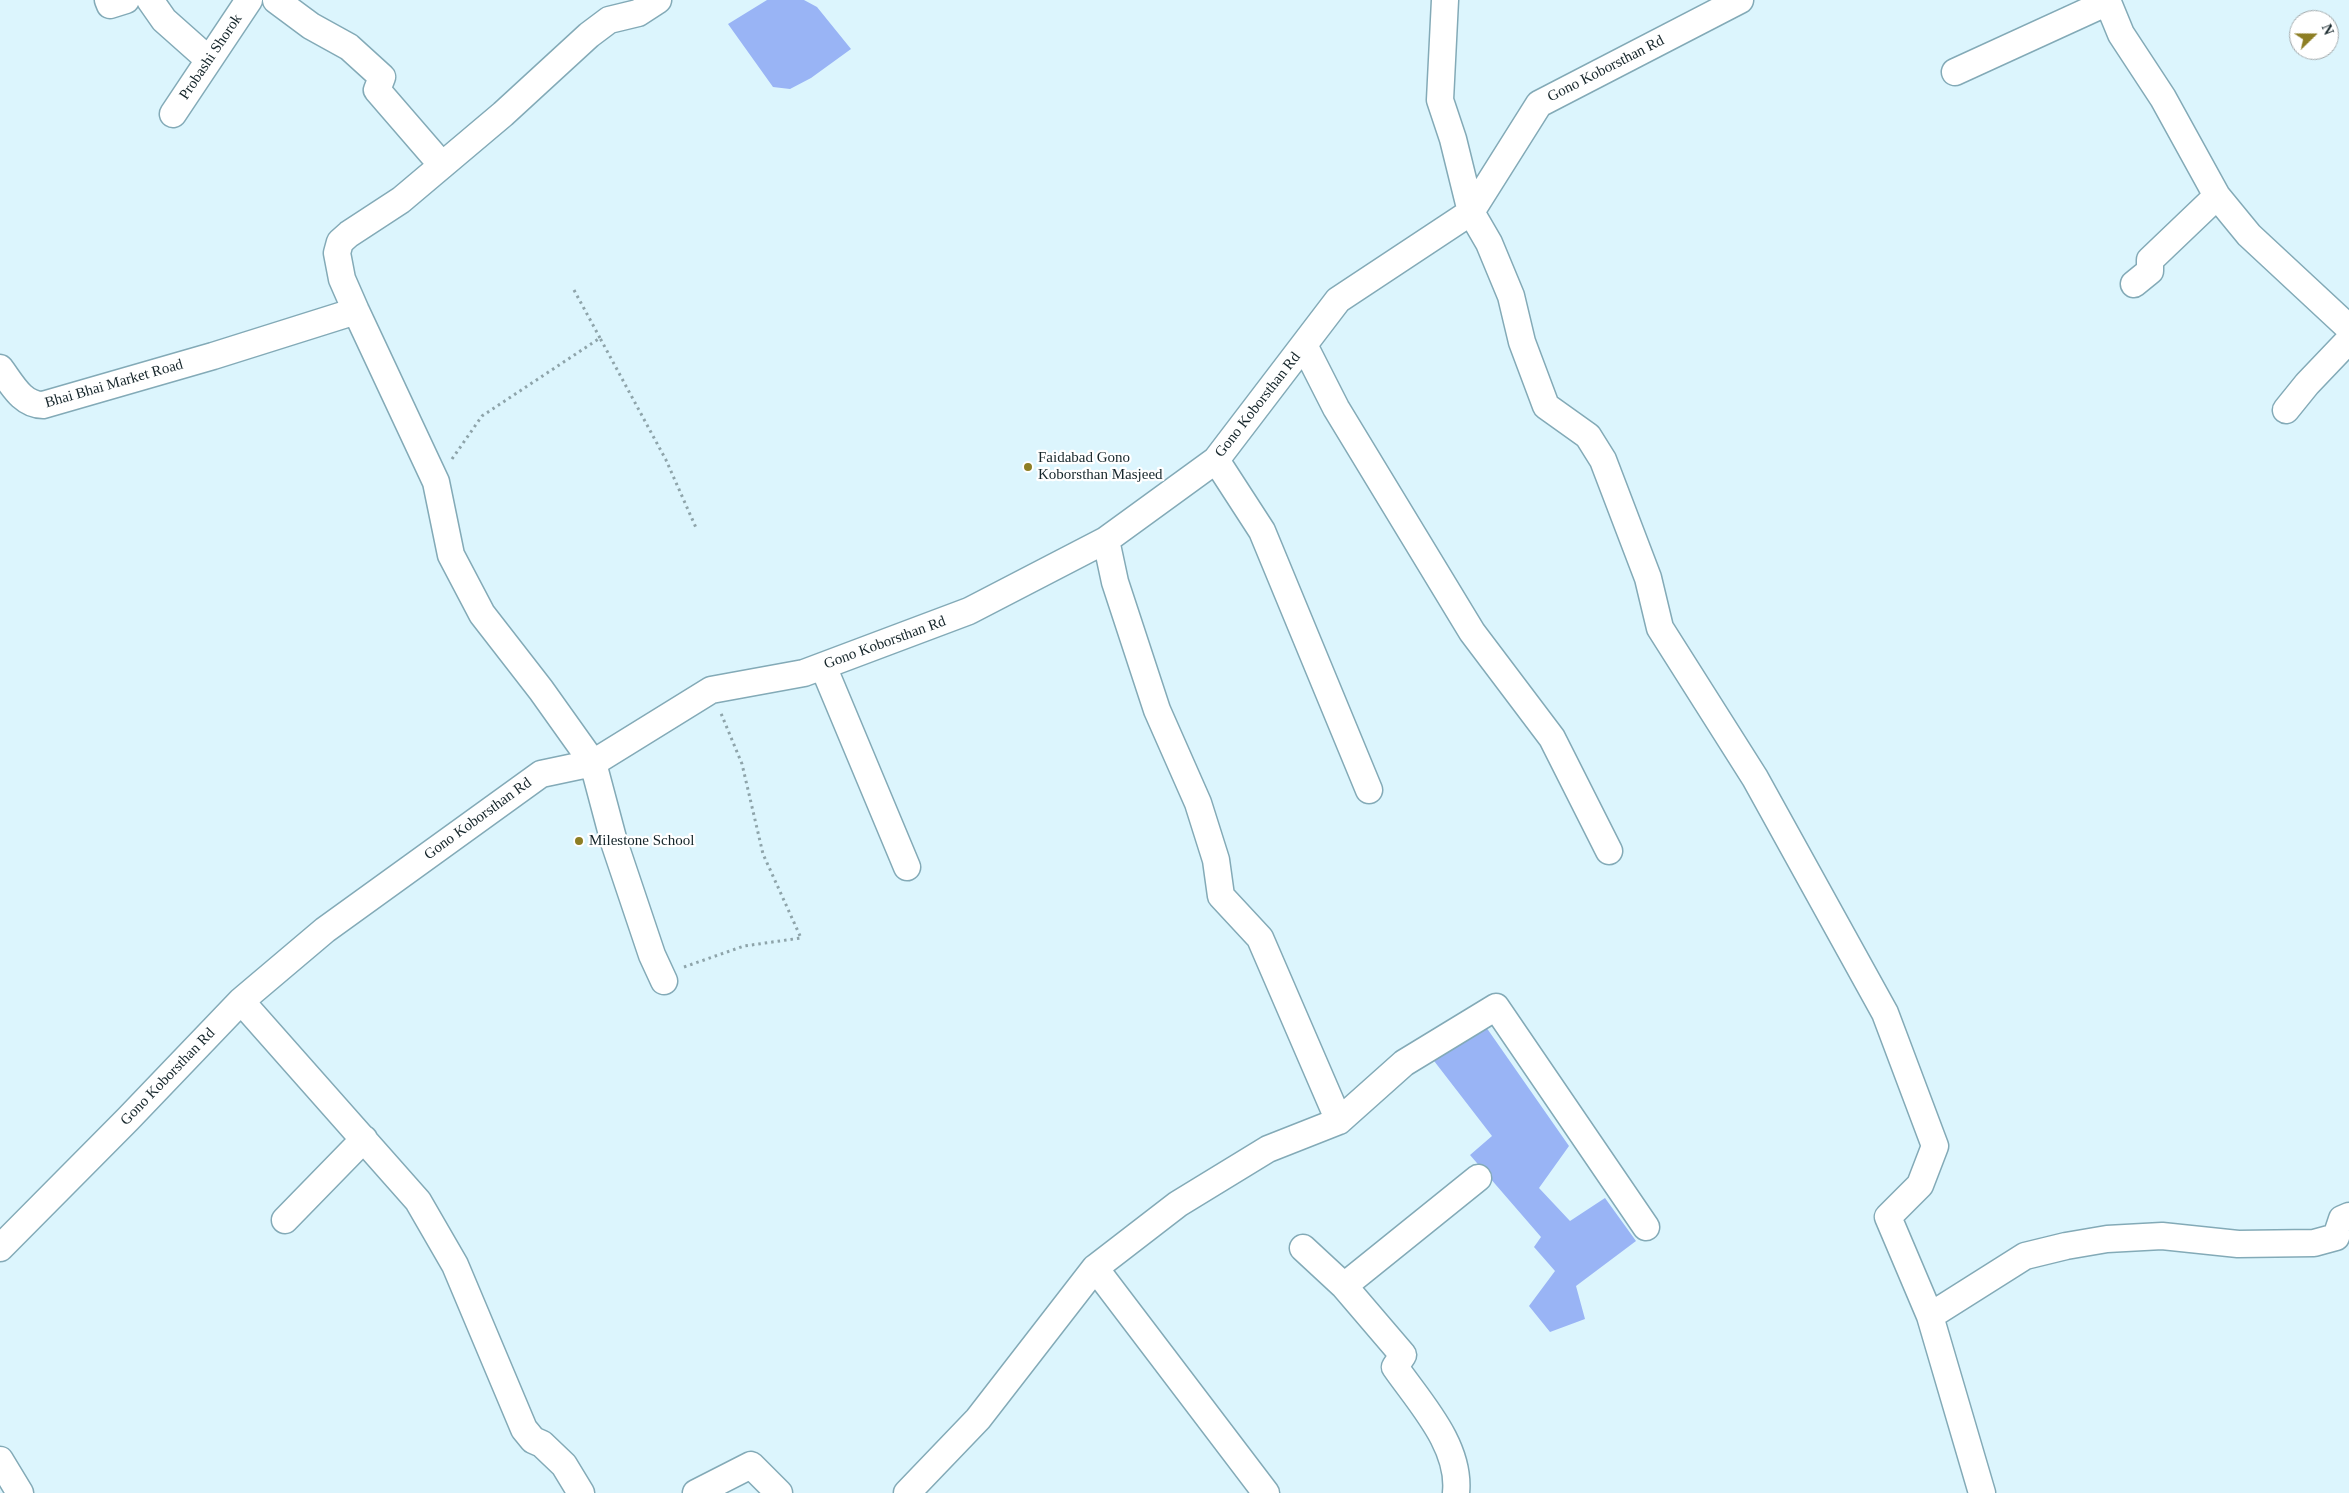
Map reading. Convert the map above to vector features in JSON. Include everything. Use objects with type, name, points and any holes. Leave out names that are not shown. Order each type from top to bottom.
[{"type":"street","points":[[108,0],[110,5],[126,0]]},
{"type":"street","points":[[150,0],[164,20],[209,60]]},
{"type":"street","name":"Probashi Shorok","points":[[173,114],[249,0]]},
{"type":"street","points":[[276,0],[311,26],[349,47],[382,78],[377,90],[442,164]]},
{"type":"street","points":[[658,0],[638,13],[609,20],[589,35],[503,114],[401,200],[340,242],[336,253],[342,279],[436,482],[451,555],[482,614],[541,690],[592,763],[614,842],[652,955],[664,981]]},
{"type":"street","points":[[1445,0],[1440,100],[1453,139],[1471,212],[1489,243],[1511,296],[1522,342],[1546,406],[1588,436],[1603,460],[1648,578],[1660,628],[1755,778],[1885,1013],[1935,1146],[1920,1185],[1888,1216],[1930,1316],[1982,1493]]},
{"type":"street","name":"Gono Koborsthan Rd","points":[[0,1248],[128,1120],[241,1001],[325,930],[541,774],[592,763],[711,690],[804,673],[969,611],[1106,540],[1216,460],[1338,300],[1471,212],[1539,104],[1740,0]]},
{"type":"street","points":[[1955,72],[2108,1],[2121,34],[2163,98],[2217,196],[2249,235],[2349,328]]},
{"type":"street","points":[[2134,284],[2150,271],[2150,260],[2217,196]]},
{"type":"street","name":"Bhai Bhai Market Road","points":[[0,368],[23,399],[33,405],[44,406],[356,311]]},
{"type":"street","points":[[2286,410],[2307,384],[2349,340]]},
{"type":"street","points":[[1304,345],[1336,408],[1472,632],[1552,738],[1609,851]]},
{"type":"street","points":[[1216,460],[1262,531],[1370,790]]},
{"type":"street","points":[[1106,540],[1115,582],[1157,710],[1198,804],[1210,841],[1216,860],[1221,896],[1260,938],[1339,1121]]},
{"type":"street","points":[[823,666],[907,867]]},
{"type":"street","points":[[241,1001],[418,1201],[455,1265],[524,1429],[564,1465],[581,1493]]},
{"type":"street","points":[[907,1493],[978,1419],[1095,1268],[1178,1204],[1268,1150],[1339,1121],[1404,1063],[1496,1007],[1646,1227]]},
{"type":"street","points":[[285,1220],[364,1139]]},
{"type":"street","points":[[1344,1286],[1478,1178]]},
{"type":"street","points":[[1930,1316],[2025,1256],[2033,1254],[2107,1239],[2162,1236],[2238,1244],[2314,1243],[2336,1237],[2342,1219],[2349,1216]]},
{"type":"street","points":[[1302,1248],[1344,1286],[1403,1355],[1396,1367],[1444,1440],[1451,1456],[1457,1482],[1456,1493]]},
{"type":"street","points":[[1095,1268],[1266,1493]]},
{"type":"street","points":[[0,1460],[20,1493]]},
{"type":"street","points":[[696,1493],[751,1465],[779,1493]]},
{"type":"path","points":[[574,290],[666,460],[697,530]]},
{"type":"path","points":[[436,482],[482,416],[600,338]]},
{"type":"path","points":[[664,981],[688,964],[744,946],[800,938],[763,854],[742,764],[711,690]]},
{"type":"water","points":[[767,0],[804,0],[817,7],[851,49],[811,78],[790,89],[773,87],[728,24]]},
{"type":"water","points":[[1486,1027],[1569,1146],[1539,1188],[1570,1221],[1605,1198],[1636,1241],[1576,1286],[1585,1319],[1550,1332],[1529,1306],[1555,1271],[1534,1247],[1541,1237],[1470,1155],[1492,1136],[1431,1057]]},
{"type":"place","name":"Faidabad Gono Koborsthan Masjeed","points":[[1028,467]]},
{"type":"place","name":"Milestone School","points":[[579,841]]}]
